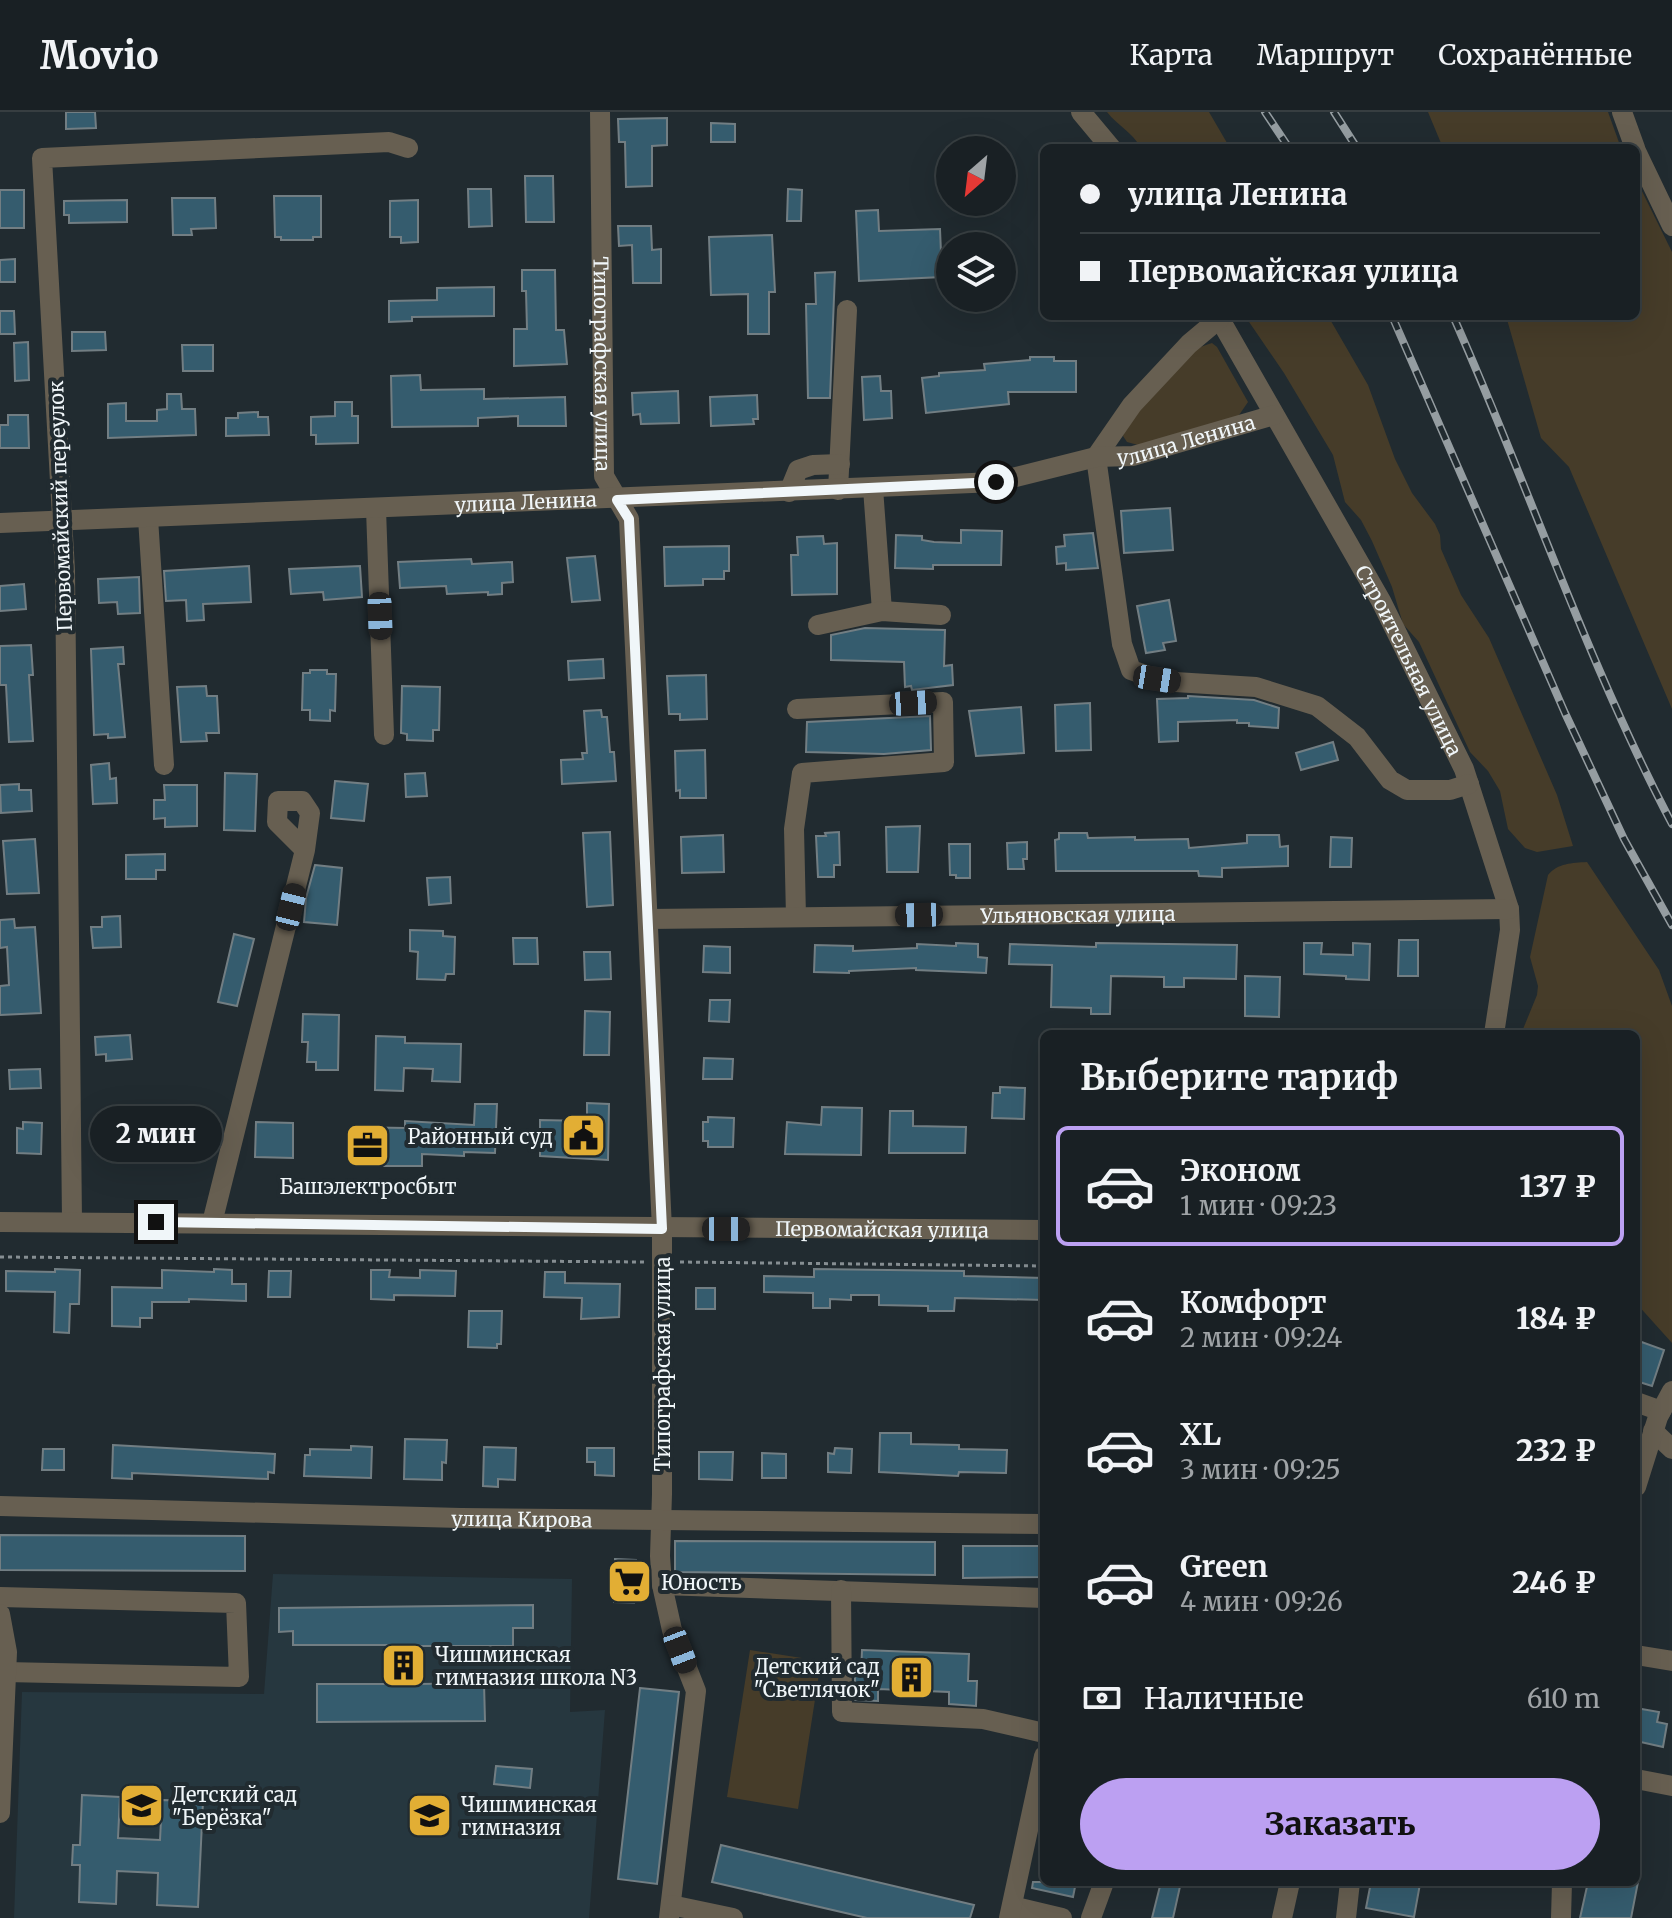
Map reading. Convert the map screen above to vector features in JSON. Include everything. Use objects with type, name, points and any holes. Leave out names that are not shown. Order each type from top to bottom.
[{"type":"street","name":"Типографская улица","points":[[600,112],[604,476],[629,519],[662,1229],[662,1585],[672,1630],[696,1691],[670,1911]]},
{"type":"street","points":[[1081,112],[1108,144]]},
{"type":"street","points":[[1622,112],[1633,144]]},
{"type":"street","name":"Первомайский переулок","points":[[72,1221],[63,521],[42,158],[389,142],[408,148]]},
{"type":"street","points":[[1640,159],[1672,226]]},
{"type":"street","points":[[838,490],[847,310]]},
{"type":"street","name":"улица Ленина","points":[[1096,457],[1132,405],[1216,320]]},
{"type":"street","name":"Строительная улица","points":[[1221,320],[1381,601],[1464,769],[1509,909],[1510,930],[1495,1030]]},
{"type":"street","name":"улица Ленина","points":[[0,523],[996,482],[1096,457],[1133,456],[1274,415]]},
{"type":"street","points":[[1096,457],[1122,644],[1131,670],[1175,682],[1256,687],[1317,706],[1357,737],[1390,780],[1407,790],[1450,790],[1469,784]]},
{"type":"street","points":[[789,492],[798,470],[813,465],[840,464]]},
{"type":"street","points":[[873,488],[882,611]]},
{"type":"street","points":[[376,509],[384,735]]},
{"type":"street","points":[[148,518],[164,765]]},
{"type":"street","points":[[818,625],[882,611],[941,615]]},
{"type":"street","points":[[796,917],[794,829],[802,773],[944,762],[943,702],[797,709]]},
{"type":"street","points":[[212,1223],[305,850]]},
{"type":"street","name":"Ульяновская улица","points":[[648,919],[1509,909]]},
{"type":"street","name":"Первомайская улица","points":[[0,1222],[1040,1230]]},
{"type":"street","points":[[1640,1472],[1653,1431],[1672,1391]]},
{"type":"street","points":[[1640,1403],[1661,1411]]},
{"type":"street","points":[[1653,1431],[1672,1449]]},
{"type":"street","name":"улица Кирова","points":[[0,1506],[461,1518],[1040,1524]]},
{"type":"street","points":[[662,1585],[1040,1598]]},
{"type":"street","points":[[841,1590],[842,1712],[983,1719],[1040,1732]]},
{"type":"street","points":[[0,1597],[236,1603],[239,1677],[6,1662]]},
{"type":"street","points":[[0,1614],[6,1662],[0,1813]]},
{"type":"street","points":[[1640,1656],[1672,1661]]},
{"type":"street","points":[[1040,1775],[1011,1912],[1062,1918]]},
{"type":"street","points":[[1640,1780],[1672,1786]]},
{"type":"street","points":[[1091,1918],[1103,1886]]},
{"type":"street","points":[[1282,1918],[1289,1886]]},
{"type":"street","points":[[1346,1918],[1350,1886]]},
{"type":"street","points":[[1561,1918],[1562,1886]]},
{"type":"street","points":[[670,1911],[733,1918]]},
{"type":"path","points":[[0,1257],[1040,1266]]},
{"type":"shaded area","points":[[1107,112],[1209,112],[1228,144],[1138,144]]},
{"type":"shaded area","points":[[1428,112],[1608,112],[1620,144],[1441,144]]},
{"type":"shaded area","points":[[1640,187],[1672,252],[1672,709],[1569,467],[1541,438],[1507,320],[1640,320]]},
{"type":"shaded area","points":[[1248,320],[1330,320],[1368,385],[1395,459],[1412,493],[1435,524],[1441,549],[1461,595],[1489,638],[1557,795],[1573,846],[1537,852],[1525,848],[1508,829],[1500,791],[1488,771],[1470,752],[1419,642],[1403,624],[1392,587],[1372,541],[1361,520],[1345,502],[1333,455]]},
{"type":"shaded area","points":[[1212,343],[1248,402],[1237,418],[1138,445],[1127,442],[1123,436],[1127,427],[1155,391],[1194,351]]},
{"type":"shaded area","points":[[1587,862],[1659,970],[1672,1006],[1672,1343],[1640,1307],[1640,1030],[1523,1030],[1537,995],[1538,986],[1530,957],[1548,875],[1571,863]]},
{"type":"shaded area","name":"Чишминская гимназия","points":[[273,1574],[572,1579],[570,1712],[605,1710],[589,1918],[14,1918],[22,1692],[264,1694]]},
{"type":"shaded area","points":[[750,1650],[821,1661],[798,1809],[727,1797]]},
{"type":"building","points":[[66,112],[95,112],[96,128],[66,129]]},
{"type":"building","points":[[667,118],[667,145],[652,146],[652,186],[626,187],[625,142],[619,142],[618,119]]},
{"type":"building","points":[[711,123],[735,124],[735,142],[711,142]]},
{"type":"building","points":[[525,176],[553,176],[554,222],[526,222]]},
{"type":"building","points":[[468,189],[491,189],[492,226],[469,227]]},
{"type":"building","points":[[788,189],[802,190],[801,221],[787,221]]},
{"type":"building","points":[[0,190],[24,190],[24,228],[0,228]]},
{"type":"building","points":[[274,196],[321,196],[321,237],[281,240],[281,237],[275,237]]},
{"type":"building","points":[[172,198],[215,198],[216,228],[191,229],[192,235],[173,235]]},
{"type":"building","points":[[127,200],[127,222],[69,223],[69,215],[64,215],[64,201]]},
{"type":"building","points":[[418,200],[418,242],[401,243],[401,237],[390,237],[390,201]]},
{"type":"building","points":[[878,210],[879,231],[940,229],[940,232],[936,232],[936,277],[859,281],[856,211]]},
{"type":"building","points":[[618,226],[651,226],[652,250],[661,249],[661,283],[633,283],[632,245],[619,246]]},
{"type":"building","points":[[772,235],[775,292],[769,292],[769,334],[748,334],[748,294],[711,295],[709,237]]},
{"type":"building","points":[[15,259],[15,282],[0,282],[0,260]]},
{"type":"building","points":[[522,270],[555,270],[556,330],[564,330],[567,364],[514,366],[514,329],[527,329]]},
{"type":"building","points":[[835,272],[830,398],[808,398],[806,304],[816,304],[815,273]]},
{"type":"building","points":[[494,287],[494,316],[412,317],[412,321],[389,322],[389,301],[437,300],[437,288]]},
{"type":"building","points":[[0,311],[14,311],[15,334],[0,334]]},
{"type":"building","points":[[72,332],[105,332],[106,350],[72,351]]},
{"type":"building","points":[[28,342],[29,380],[15,381],[14,343]]},
{"type":"building","points":[[182,345],[213,345],[213,371],[183,371]]},
{"type":"building","points":[[1030,357],[1076,361],[1076,392],[1008,392],[1009,404],[926,413],[922,378],[939,376],[939,373],[985,370],[984,364],[1030,360]]},
{"type":"building","points":[[420,375],[421,390],[484,389],[484,399],[565,397],[566,426],[518,426],[518,416],[478,418],[478,426],[392,427],[391,376]]},
{"type":"building","points":[[880,376],[881,391],[891,391],[892,418],[864,420],[862,377]]},
{"type":"building","points":[[678,391],[679,423],[641,424],[640,414],[633,415],[632,393]]},
{"type":"building","points":[[167,394],[181,394],[182,409],[195,409],[196,435],[108,438],[108,404],[126,403],[126,421],[157,421],[157,410],[167,409]]},
{"type":"building","points":[[757,395],[758,419],[753,419],[754,424],[711,426],[710,397]]},
{"type":"building","points":[[335,402],[352,402],[352,416],[358,416],[358,443],[316,444],[316,435],[311,435],[311,417],[335,416]]},
{"type":"building","points":[[258,412],[258,417],[268,417],[269,435],[226,436],[226,418],[238,418],[238,413]]},
{"type":"building","points":[[8,415],[28,415],[29,448],[0,448],[0,425],[8,425]]},
{"type":"building","points":[[1170,508],[1173,550],[1124,553],[1121,511]]},
{"type":"building","points":[[961,530],[1002,531],[1001,565],[895,568],[896,535],[961,543]]},
{"type":"building","points":[[1093,533],[1098,568],[1066,570],[1066,563],[1057,564],[1056,547],[1065,546],[1064,535]]},
{"type":"building","points":[[823,536],[824,544],[837,543],[837,594],[792,595],[791,555],[798,555],[797,537]]},
{"type":"building","points":[[729,546],[729,571],[724,571],[724,579],[703,579],[703,585],[665,586],[664,547]]},
{"type":"building","points":[[595,556],[600,600],[572,602],[567,558]]},
{"type":"building","points":[[471,559],[472,564],[512,562],[513,582],[502,583],[502,594],[488,595],[488,592],[447,594],[446,586],[400,588],[398,562]]},
{"type":"building","points":[[249,566],[251,602],[203,604],[204,620],[187,621],[186,600],[166,601],[164,571]]},
{"type":"building","points":[[360,566],[362,597],[324,600],[323,592],[291,594],[289,569]]},
{"type":"building","points":[[139,577],[140,613],[118,614],[117,602],[99,603],[98,579]]},
{"type":"building","points":[[24,584],[26,609],[0,611],[0,586]]},
{"type":"building","points":[[1169,600],[1176,641],[1163,643],[1165,650],[1146,653],[1137,606]]},
{"type":"building","points":[[865,628],[945,630],[944,666],[952,665],[953,685],[912,690],[911,686],[905,687],[904,662],[831,660],[831,635]]},
{"type":"building","points":[[31,645],[33,675],[29,675],[33,741],[9,742],[6,685],[0,685],[0,646]]},
{"type":"building","points":[[123,647],[124,664],[118,664],[125,737],[94,735],[91,649]]},
{"type":"building","points":[[603,659],[604,678],[569,680],[568,661]]},
{"type":"building","points":[[310,670],[327,670],[327,674],[336,674],[335,711],[330,710],[330,721],[310,720],[310,710],[302,710],[303,673],[310,673]]},
{"type":"building","points":[[706,675],[707,719],[680,720],[680,714],[669,714],[667,676]]},
{"type":"building","points":[[206,686],[207,696],[217,696],[219,733],[206,733],[207,741],[181,742],[177,687]]},
{"type":"building","points":[[402,686],[440,687],[439,730],[433,730],[433,741],[407,740],[407,734],[401,733]]},
{"type":"building","points":[[1188,696],[1254,700],[1279,708],[1278,728],[1249,726],[1249,723],[1237,723],[1237,720],[1178,722],[1178,741],[1159,742],[1157,699]]},
{"type":"building","points":[[1090,703],[1091,750],[1056,751],[1055,705]]},
{"type":"building","points":[[1021,707],[1024,753],[976,756],[969,711]]},
{"type":"building","points":[[601,710],[602,717],[607,717],[616,781],[562,784],[561,760],[583,759],[582,753],[587,753],[584,711]]},
{"type":"building","points":[[930,716],[931,750],[884,754],[806,752],[807,722]]},
{"type":"building","points":[[1333,742],[1338,760],[1301,770],[1296,753]]},
{"type":"building","points":[[705,750],[706,798],[680,798],[680,790],[676,791],[675,751]]},
{"type":"building","points":[[109,763],[110,779],[116,778],[117,803],[93,804],[91,765]]},
{"type":"building","points":[[225,773],[257,774],[255,831],[224,830]]},
{"type":"building","points":[[425,773],[427,796],[406,797],[405,774]]},
{"type":"building","points":[[335,781],[368,784],[364,821],[331,818]]},
{"type":"building","points":[[19,784],[19,790],[31,790],[32,811],[1,813],[0,785]]},
{"type":"building","points":[[164,785],[197,785],[197,826],[165,827],[165,818],[154,819],[154,800],[165,800]]},
{"type":"building","points":[[920,826],[918,872],[887,872],[886,827]]},
{"type":"building","points":[[610,832],[613,905],[587,907],[583,833]]},
{"type":"building","points":[[839,832],[840,865],[834,865],[834,877],[818,877],[816,836]]},
{"type":"building","points":[[1059,833],[1087,833],[1088,838],[1188,839],[1189,848],[1247,843],[1247,835],[1279,835],[1280,847],[1288,846],[1288,866],[1222,868],[1222,877],[1199,876],[1198,871],[1056,871],[1055,840],[1059,839]]},
{"type":"building","points":[[723,835],[724,872],[682,873],[681,837]]},
{"type":"building","points":[[1331,837],[1352,838],[1351,867],[1330,867]]},
{"type":"building","points":[[35,839],[39,893],[7,894],[3,841]]},
{"type":"building","points":[[1027,842],[1024,869],[1008,869],[1007,843]]},
{"type":"building","points":[[949,844],[970,844],[970,878],[950,875]]},
{"type":"building","points":[[165,854],[165,870],[156,870],[156,879],[126,879],[126,855]]},
{"type":"building","points":[[315,865],[342,868],[337,925],[304,922],[306,898]]},
{"type":"building","points":[[450,877],[451,903],[429,905],[427,878]]},
{"type":"building","points":[[120,916],[121,947],[93,948],[91,927],[102,927],[102,917]]},
{"type":"building","points":[[14,919],[15,928],[35,927],[41,1013],[0,1015],[0,986],[9,985],[7,947],[0,948],[0,920]]},
{"type":"building","points":[[410,930],[443,931],[443,936],[455,937],[454,974],[446,974],[445,980],[417,979],[418,952],[410,951]]},
{"type":"building","points":[[234,934],[254,939],[237,1006],[218,1002]]},
{"type":"building","points":[[513,938],[537,938],[538,964],[514,964]]},
{"type":"building","points":[[1399,940],[1418,940],[1418,976],[1398,976]]},
{"type":"building","points":[[956,943],[978,944],[978,957],[987,958],[986,973],[916,968],[814,972],[815,945],[853,946],[853,951],[917,948],[917,944],[956,946]]},
{"type":"building","points":[[1096,943],[1237,945],[1236,979],[1184,978],[1184,987],[1164,987],[1164,977],[1111,976],[1110,1014],[1091,1014],[1091,1008],[1051,1007],[1052,965],[1009,964],[1010,944],[1096,947]]},
{"type":"building","points":[[1304,943],[1322,943],[1321,954],[1353,955],[1353,943],[1370,944],[1369,980],[1304,974]]},
{"type":"building","points":[[704,946],[730,947],[730,973],[703,972]]},
{"type":"building","points":[[584,952],[610,952],[611,979],[585,980]]},
{"type":"building","points":[[1245,976],[1280,977],[1279,1017],[1245,1016]]},
{"type":"building","points":[[710,1000],[730,1000],[729,1022],[709,1021]]},
{"type":"building","points":[[585,1011],[610,1012],[609,1055],[584,1055]]},
{"type":"building","points":[[303,1014],[339,1015],[338,1070],[316,1070],[316,1062],[307,1062],[308,1042],[302,1042]]},
{"type":"building","points":[[130,1035],[132,1059],[106,1061],[106,1054],[96,1055],[95,1037]]},
{"type":"building","points":[[376,1036],[405,1037],[405,1043],[461,1044],[460,1082],[432,1081],[433,1069],[404,1068],[403,1091],[375,1090]]},
{"type":"building","points":[[704,1058],[733,1059],[732,1079],[703,1079]]},
{"type":"building","points":[[40,1069],[41,1088],[10,1089],[9,1070]]},
{"type":"building","points":[[1000,1087],[1025,1088],[1024,1119],[992,1118],[993,1093],[1000,1093]]},
{"type":"building","points":[[587,1103],[609,1104],[608,1160],[540,1156],[540,1120],[587,1121]]},
{"type":"building","points":[[475,1104],[497,1104],[495,1153],[464,1152],[464,1156],[422,1154],[422,1166],[357,1166],[358,1156],[350,1156],[351,1127],[405,1128],[405,1121],[474,1125]]},
{"type":"building","points":[[822,1107],[862,1108],[861,1155],[785,1154],[787,1122],[821,1125]]},
{"type":"building","points":[[890,1111],[913,1111],[913,1126],[966,1127],[965,1153],[889,1153]]},
{"type":"building","points":[[708,1117],[734,1118],[733,1147],[708,1147],[708,1141],[703,1141],[703,1122],[708,1122]]},
{"type":"building","points":[[23,1122],[42,1123],[41,1154],[17,1153],[17,1128],[23,1129]]},
{"type":"building","points":[[161,1122],[212,1124],[211,1153],[146,1151],[145,1157],[103,1156],[104,1123],[119,1124],[119,1132],[161,1134]]},
{"type":"building","points":[[256,1122],[293,1123],[293,1158],[255,1157]]},
{"type":"building","points":[[55,1269],[80,1270],[79,1304],[70,1304],[69,1333],[54,1332],[55,1292],[6,1291],[6,1271],[55,1272]]},
{"type":"building","points":[[214,1269],[232,1270],[232,1284],[246,1284],[246,1301],[189,1299],[189,1302],[152,1302],[152,1318],[140,1318],[140,1327],[112,1326],[112,1287],[162,1288],[162,1270],[214,1272]]},
{"type":"building","points":[[814,1269],[964,1271],[964,1276],[1040,1278],[1040,1300],[955,1298],[954,1311],[928,1311],[928,1306],[879,1305],[879,1295],[851,1295],[851,1300],[830,1299],[830,1308],[813,1308],[813,1293],[764,1292],[764,1276],[814,1277]]},
{"type":"building","points":[[371,1270],[390,1270],[389,1277],[420,1278],[420,1270],[456,1271],[455,1296],[394,1295],[394,1300],[371,1299]]},
{"type":"building","points":[[269,1271],[291,1271],[290,1297],[268,1297]]},
{"type":"building","points":[[545,1272],[565,1272],[565,1283],[620,1284],[619,1317],[581,1319],[582,1298],[544,1297]]},
{"type":"building","points":[[696,1288],[715,1288],[715,1309],[696,1309]]},
{"type":"building","points":[[469,1311],[502,1311],[501,1344],[497,1344],[497,1348],[468,1347]]},
{"type":"building","points":[[1640,1341],[1664,1350],[1652,1386],[1640,1382]]},
{"type":"building","points":[[880,1433],[911,1433],[911,1444],[1007,1450],[1006,1473],[959,1472],[958,1476],[879,1472]]},
{"type":"building","points":[[405,1439],[447,1440],[442,1480],[404,1479]]},
{"type":"building","points":[[113,1445],[275,1454],[274,1473],[268,1472],[268,1479],[132,1473],[132,1479],[112,1478]]},
{"type":"building","points":[[351,1446],[372,1447],[371,1478],[304,1476],[305,1455],[310,1455],[310,1449],[351,1450]]},
{"type":"building","points":[[484,1447],[516,1448],[515,1480],[498,1479],[498,1487],[483,1486]]},
{"type":"building","points":[[587,1448],[614,1448],[614,1476],[595,1475],[595,1462],[587,1462]]},
{"type":"building","points":[[835,1448],[852,1449],[851,1473],[828,1472],[828,1453],[834,1454]]},
{"type":"building","points":[[43,1449],[64,1449],[64,1470],[42,1470]]},
{"type":"building","points":[[699,1452],[733,1452],[732,1480],[699,1479]]},
{"type":"building","points":[[762,1453],[786,1454],[786,1478],[762,1478]]},
{"type":"building","points":[[0,1535],[245,1536],[245,1571],[0,1570]]},
{"type":"building","points":[[675,1541],[935,1542],[935,1575],[675,1572]]},
{"type":"building","points":[[963,1546],[1040,1546],[1040,1577],[963,1578]]},
{"type":"building","points":[[615,1559],[636,1560],[634,1603],[614,1602]]},
{"type":"building","name":"Чишминская гимназия школа N3","points":[[533,1605],[533,1628],[513,1628],[513,1646],[419,1646],[419,1684],[484,1683],[485,1721],[317,1722],[317,1684],[388,1684],[388,1645],[293,1645],[293,1631],[279,1632],[279,1608]]},
{"type":"building","name":"Детский сад \"Светлячок\"","points":[[862,1650],[969,1654],[968,1681],[977,1681],[976,1706],[949,1704],[949,1692],[878,1689],[878,1701],[855,1700],[855,1674],[861,1674]]},
{"type":"building","points":[[640,1688],[679,1692],[657,1884],[618,1879]]},
{"type":"building","points":[[1640,1709],[1659,1712],[1657,1722],[1667,1724],[1663,1747],[1640,1742]]},
{"type":"building","points":[[496,1766],[532,1769],[530,1788],[494,1784]]},
{"type":"building","points":[[82,1795],[120,1797],[118,1838],[160,1840],[162,1800],[203,1801],[198,1907],[157,1905],[158,1873],[117,1871],[116,1904],[79,1902],[80,1865],[72,1865],[73,1845],[80,1845]]},
{"type":"building","points":[[721,1845],[974,1905],[970,1918],[867,1918],[712,1882]]},
{"type":"building","points":[[1033,1882],[1040,1882],[1040,1886],[1075,1886],[1073,1897],[1032,1888]]},
{"type":"building","points":[[1160,1886],[1180,1886],[1173,1918],[1152,1918]]},
{"type":"building","points":[[1370,1886],[1420,1886],[1414,1917],[1366,1908]]},
{"type":"building","points":[[1587,1886],[1637,1886],[1631,1918],[1580,1918]]},
{"type":"railway","points":[[1265,112],[1286,144]]},
{"type":"railway","points":[[1334,112],[1354,144]]},
{"type":"railway","points":[[1394,320],[1565,713],[1624,839],[1672,925]]},
{"type":"railway","points":[[1455,320],[1612,699],[1672,824]]},
{"type":"place","name":"Районный суд","points":[[584,1136]]},
{"type":"place","name":"Башэлектросбыт","points":[[368,1146]]},
{"type":"place","name":"Юность","points":[[630,1582]]},
{"type":"place","name":"Чишминская гимназия школа N3","points":[[404,1665]]},
{"type":"place","name":"Детский сад \"Светлячок\"","points":[[911,1678]]},
{"type":"place","name":"Детский сад \"Берёзка\"","points":[[141,1806]]},
{"type":"place","name":"Чишминская гимназия","points":[[430,1815]]},
{"type":"route","points":[[156,1222],[662,1229],[629,519],[617,500],[996,482]]}]
